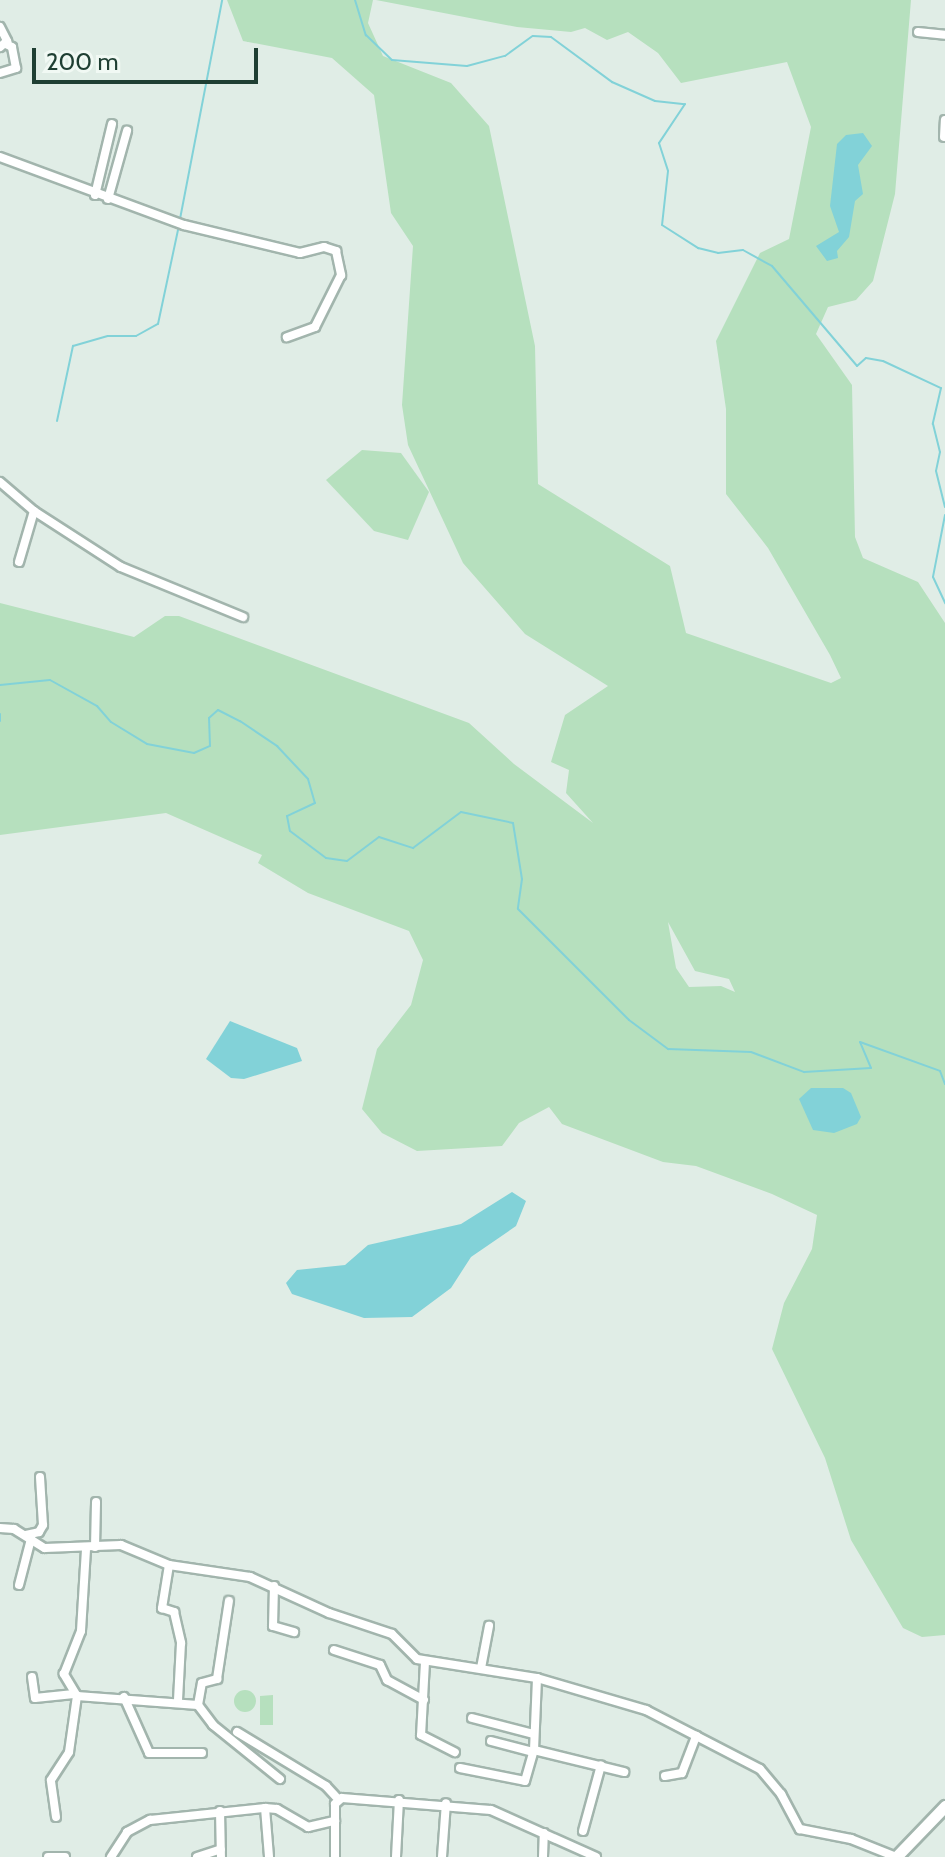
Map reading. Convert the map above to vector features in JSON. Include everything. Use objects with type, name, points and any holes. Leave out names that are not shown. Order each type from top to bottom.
[{"type":"main road","points":[[896,1857],[945,1806]]},
{"type":"street","points":[[0,27],[7,33],[3,46],[12,47],[16,68],[0,73]]},
{"type":"street","points":[[918,32],[945,35]]},
{"type":"street","points":[[944,137],[945,120]]},
{"type":"street","points":[[95,195],[112,124]]},
{"type":"street","points":[[108,199],[127,131]]},
{"type":"street","points":[[0,157],[95,195],[180,223],[300,253],[324,247],[336,251],[341,275],[315,327],[287,337]]},
{"type":"street","points":[[0,167],[19,167]]},
{"type":"street","points":[[0,482],[34,511],[121,567],[243,617]]},
{"type":"street","points":[[19,562],[34,511]]},
{"type":"street","points":[[28,1537],[39,1532],[43,1525],[40,1477]]},
{"type":"street","points":[[56,1817],[51,1780],[69,1752],[76,1695],[64,1674],[81,1631],[96,1502]]},
{"type":"street","points":[[0,1528],[28,1537],[39,1547],[134,1548],[169,1565],[244,1575],[329,1613],[392,1634],[410,1655],[425,1662],[537,1678],[646,1710],[760,1769],[781,1794],[800,1829],[851,1839],[896,1857]]},
{"type":"street","points":[[19,1585],[28,1537]]},
{"type":"street","points":[[169,1565],[162,1608],[174,1612],[181,1643],[178,1701]]},
{"type":"street","points":[[274,1586],[273,1626],[294,1632]]},
{"type":"street","points":[[198,1705],[202,1683],[217,1679],[229,1601]]},
{"type":"street","points":[[481,1668],[489,1626]]},
{"type":"street","points":[[334,1650],[380,1665],[387,1680],[424,1700]]},
{"type":"street","points":[[425,1662],[421,1735],[455,1752]]},
{"type":"street","points":[[32,1677],[35,1698],[76,1695],[124,1697],[198,1705],[213,1725],[280,1779]]},
{"type":"street","points":[[460,1768],[522,1782],[534,1751],[537,1678]]},
{"type":"street","points":[[124,1697],[149,1753],[202,1753]]},
{"type":"street","points":[[472,1718],[534,1734]]},
{"type":"street","points":[[237,1732],[326,1786],[338,1799],[446,1803],[491,1810],[596,1857]]},
{"type":"street","points":[[665,1776],[682,1773],[696,1736]]},
{"type":"street","points":[[491,1741],[624,1772]]},
{"type":"street","points":[[583,1831],[601,1765]]},
{"type":"street","points":[[335,1857],[338,1799]]},
{"type":"street","points":[[396,1857],[399,1800]]},
{"type":"street","points":[[442,1857],[446,1803]]},
{"type":"street","points":[[111,1857],[127,1832],[141,1822],[265,1808],[277,1809],[308,1827],[335,1821]]},
{"type":"street","points":[[265,1808],[269,1857]]},
{"type":"street","points":[[197,1857],[221,1853],[220,1811]]},
{"type":"street","points":[[543,1857],[544,1833]]},
{"type":"street","points":[[48,1857],[65,1857]]},
{"type":"green space","points":[[227,0],[373,0],[368,23],[383,56],[451,83],[489,126],[535,346],[538,484],[670,566],[686,633],[831,683],[841,678],[830,655],[768,548],[726,494],[726,409],[716,341],[760,253],[789,239],[811,127],[787,62],[681,83],[658,53],[628,32],[607,40],[585,28],[571,32],[517,27],[376,0],[911,0],[895,194],[873,281],[856,300],[828,307],[816,334],[852,385],[855,537],[863,558],[918,582],[945,623],[945,1635],[922,1637],[903,1628],[851,1540],[825,1458],[772,1349],[784,1303],[812,1249],[817,1215],[772,1194],[696,1166],[663,1162],[562,1124],[549,1107],[519,1123],[502,1146],[417,1151],[382,1133],[362,1109],[377,1049],[411,1005],[423,960],[409,931],[308,893],[258,863],[262,855],[166,813],[0,835],[0,603],[134,637],[165,616],[179,616],[469,723],[514,764],[593,823],[566,793],[569,770],[551,762],[565,715],[608,686],[525,634],[463,563],[408,445],[402,405],[413,246],[391,213],[374,95],[332,58],[243,41]],"holes":[[[668,922],[695,971],[729,979],[735,992],[721,986],[689,987],[676,968]]]},
{"type":"green space","points":[[362,450],[401,453],[429,492],[408,540],[374,531],[326,480]]},
{"type":"green space","points":[[245,1690],[253,1693],[256,1701],[253,1709],[245,1712],[237,1709],[234,1701],[237,1693]]},
{"type":"green space","points":[[273,1695],[273,1725],[260,1725],[260,1696]]},
{"type":"water","points":[[863,133],[872,146],[858,165],[863,194],[855,201],[849,237],[837,251],[838,258],[827,261],[816,246],[839,232],[830,206],[837,144],[846,135]]},
{"type":"water","points":[[230,1021],[297,1048],[302,1061],[244,1079],[231,1078],[206,1059]]},
{"type":"water","points":[[811,1088],[843,1088],[851,1093],[861,1117],[857,1124],[834,1133],[813,1130],[799,1099]]},
{"type":"water","points":[[512,1192],[526,1201],[516,1226],[471,1257],[451,1288],[412,1317],[364,1318],[292,1294],[286,1283],[297,1270],[345,1265],[368,1245],[461,1224]]},
{"type":"waterway","points":[[180,219],[222,0]]},
{"type":"waterway","points":[[355,0],[366,35],[392,60],[467,66],[505,56],[533,36],[551,37],[612,82],[655,101],[685,104],[659,143],[668,171],[662,225],[698,248],[718,253],[743,250],[772,266],[857,366],[866,358],[883,361],[941,388],[933,424],[940,452],[936,471],[945,507]]},
{"type":"waterway","points":[[57,421],[73,346],[108,336],[136,336],[158,324],[179,225]]},
{"type":"waterway","points":[[945,515],[933,577],[945,603]]},
{"type":"waterway","points":[[0,685],[50,680],[97,706],[111,722],[147,744],[194,753],[210,746],[209,718],[218,710],[240,721],[277,746],[308,779],[315,803],[287,816],[290,831],[326,858],[347,861],[379,837],[413,848],[461,812],[513,823],[522,879],[518,909],[629,1020],[668,1049],[751,1052],[804,1072],[871,1068],[860,1042],[940,1071],[945,1084]]},
{"type":"waterway","points":[[0,714],[0,721]]}]
